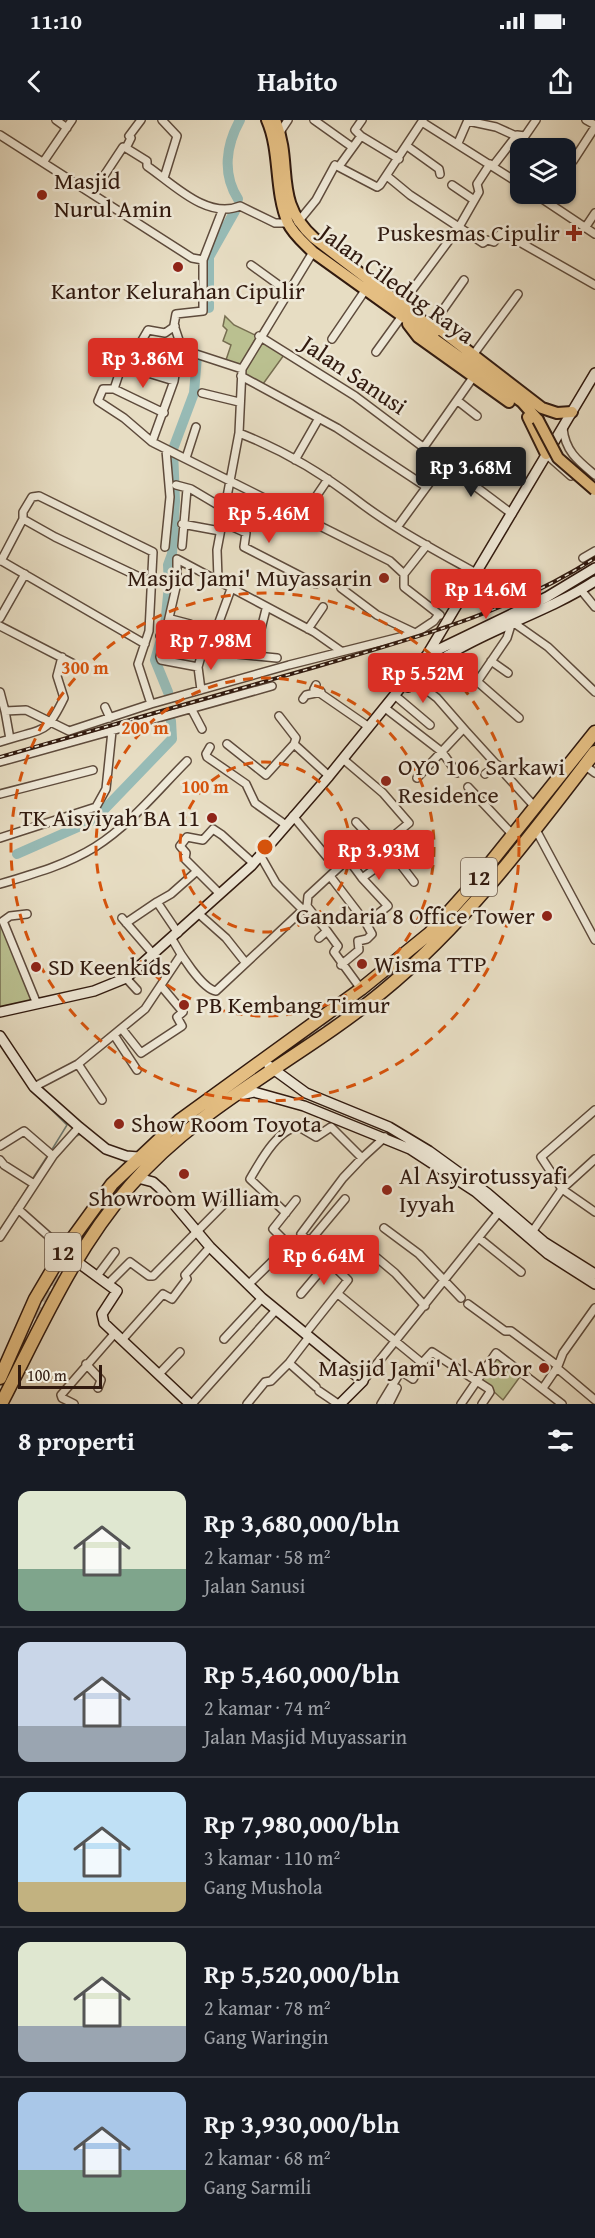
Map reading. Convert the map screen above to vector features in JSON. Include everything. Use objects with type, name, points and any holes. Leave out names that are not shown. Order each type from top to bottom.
[{"type":"highway","name":"12","points":[[345,1011],[430,933],[465,894],[595,732]]},
{"type":"highway","name":"12","points":[[1,1404],[76,1261],[134,1181],[191,1129],[375,998],[419,959],[460,919],[595,752]]},
{"type":"highway","name":"12","points":[[0,1378],[35,1299],[64,1250],[94,1206],[139,1156],[180,1120],[273,1050],[419,959]]},
{"type":"highway","points":[[273,1050],[278,1066]]},
{"type":"highway","points":[[139,1156],[143,1163],[150,1166]]},
{"type":"highway","points":[[120,1175],[134,1181]]},
{"type":"highway","name":"12","points":[[19,1337],[33,1319],[32,1343]]},
{"type":"main road","name":"Jalan Ciledug Raya","points":[[267,120],[273,138],[282,203],[293,222],[313,252],[363,282]]},
{"type":"main road","name":"Jalan Ciledug Raya","points":[[275,120],[280,132],[293,222],[363,282],[451,347],[522,402],[540,419]]},
{"type":"main road","name":"Jalan Ciledug Raya","points":[[404,313],[428,322],[451,347]]},
{"type":"main road","points":[[404,313],[408,326],[418,337],[530,419],[546,454]]},
{"type":"main road","points":[[428,322],[542,408],[557,413],[572,412]]},
{"type":"main road","points":[[396,697],[431,653],[443,616],[476,573],[595,373]]},
{"type":"main road","points":[[540,419],[560,453],[595,485]]},
{"type":"main road","points":[[540,419],[558,458],[595,492]]},
{"type":"main road","points":[[431,653],[547,597],[595,568]]},
{"type":"main road","points":[[0,1012],[104,988],[126,978],[253,863],[396,697],[447,655],[468,641],[513,624],[595,581]]},
{"type":"main road","points":[[0,1036],[34,1087],[79,1127],[106,1149],[126,1156],[139,1156]]},
{"type":"main road","points":[[259,1061],[278,1066],[298,1089],[389,1127],[476,1192],[548,1254],[595,1284]]},
{"type":"main road","points":[[292,1102],[285,1093],[286,1090],[293,1090],[304,1097],[315,1097]]},
{"type":"main road","points":[[235,1097],[254,1092],[292,1102],[412,1145],[487,1194],[532,1232],[595,1274]]},
{"type":"main road","points":[[150,1166],[153,1182],[210,1247],[262,1298],[363,1381],[339,1404]]},
{"type":"main road","points":[[134,1181],[153,1182]]},
{"type":"main road","points":[[76,1261],[117,1293],[102,1316],[119,1336],[191,1404]]},
{"type":"street","points":[[56,120],[67,128]]},
{"type":"street","points":[[44,161],[72,120]]},
{"type":"street","points":[[92,194],[123,147],[126,148],[131,138],[129,136],[141,120]]},
{"type":"street","points":[[162,120],[177,136],[164,178]]},
{"type":"street","points":[[280,132],[288,120]]},
{"type":"street","points":[[314,120],[352,147]]},
{"type":"street","points":[[362,120],[355,130],[399,159]]},
{"type":"street","points":[[458,143],[468,121],[496,127],[516,136],[525,136],[536,120]]},
{"type":"street","points":[[576,156],[595,126],[586,120]]},
{"type":"street","points":[[126,148],[147,161],[147,166],[190,196],[222,211],[240,206],[276,223],[293,222],[316,200],[335,165],[340,165],[377,187],[399,159],[423,121],[510,177]]},
{"type":"street","points":[[0,135],[44,161],[192,258],[203,260]]},
{"type":"street","points":[[340,165],[361,136]]},
{"type":"street","points":[[376,352],[459,227],[479,192],[477,184],[516,136]]},
{"type":"street","points":[[407,146],[439,169],[440,174]]},
{"type":"street","points":[[387,176],[483,243],[487,240],[494,242],[502,232],[595,285]]},
{"type":"street","points":[[452,185],[474,200]]},
{"type":"street","points":[[554,204],[595,234]]},
{"type":"street","points":[[152,442],[174,381],[180,343],[175,326],[178,312],[203,311],[203,260],[222,211]]},
{"type":"street","points":[[585,228],[595,213]]},
{"type":"street","points":[[218,579],[217,550],[223,508],[239,433],[241,372],[287,291],[313,252]]},
{"type":"street","points":[[251,265],[287,291]]},
{"type":"street","points":[[428,322],[464,280]]},
{"type":"street","points":[[332,339],[363,282]]},
{"type":"street","points":[[473,355],[518,294]]},
{"type":"street","points":[[114,389],[122,365],[137,349],[148,330],[165,333],[175,326]]},
{"type":"street","name":"Jalan Sanusi","points":[[260,336],[349,392],[512,514]]},
{"type":"street","points":[[180,343],[192,353],[241,372],[319,418],[425,486]]},
{"type":"street","points":[[122,365],[174,381]]},
{"type":"street","points":[[424,447],[474,376]]},
{"type":"street","points":[[164,412],[114,389],[103,389],[98,400],[152,442],[390,561],[404,574]]},
{"type":"street","points":[[201,393],[239,402]]},
{"type":"street","points":[[458,401],[477,416]]},
{"type":"street","points":[[295,460],[319,418]]},
{"type":"street","points":[[186,458],[196,427]]},
{"type":"street","points":[[563,427],[564,442],[571,454],[595,476]]},
{"type":"street","points":[[239,433],[263,443],[328,479],[427,545],[476,573]]},
{"type":"street","points":[[165,547],[170,497],[171,452]]},
{"type":"street","points":[[546,454],[595,492]]},
{"type":"street","points":[[398,526],[444,463]]},
{"type":"street","points":[[303,516],[328,479]]},
{"type":"street","points":[[176,485],[223,508]]},
{"type":"street","points":[[182,546],[182,524],[187,489]]},
{"type":"street","points":[[145,644],[1,560],[32,497],[42,497],[128,541],[149,548],[153,552],[150,623],[145,644],[138,666],[145,678],[151,704]]},
{"type":"street","points":[[23,519],[54,537],[150,582]]},
{"type":"street","points":[[222,522],[246,533],[244,547],[316,584]]},
{"type":"street","points":[[182,524],[220,531]]},
{"type":"street","points":[[5,711],[26,710],[69,731],[151,704],[341,651],[416,633],[443,616],[404,587],[404,574],[427,545]]},
{"type":"street","points":[[584,558],[595,551]]},
{"type":"street","points":[[198,667],[161,660],[163,637],[171,619],[177,584],[175,561],[178,560],[218,579],[266,609],[332,642],[341,651]]},
{"type":"street","points":[[0,618],[25,574]]},
{"type":"street","points":[[341,588],[377,615],[416,633]]},
{"type":"street","points":[[215,633],[231,589]]},
{"type":"street","points":[[581,590],[595,607]]},
{"type":"street","points":[[308,629],[323,607]]},
{"type":"street","points":[[234,654],[249,627],[261,629],[266,609]]},
{"type":"street","points":[[171,619],[190,624]]},
{"type":"street","points":[[477,682],[513,624],[555,653],[595,692]]},
{"type":"street","points":[[0,626],[72,663]]},
{"type":"street","points":[[201,690],[198,667],[207,635]]},
{"type":"street","points":[[163,637],[202,651],[277,658]]},
{"type":"street","points":[[447,655],[519,718]]},
{"type":"street","points":[[0,742],[44,729],[51,724],[64,698],[57,676],[62,657]]},
{"type":"street","points":[[492,661],[508,673]]},
{"type":"street","points":[[415,681],[437,698],[464,725],[465,730],[535,807]]},
{"type":"street","points":[[316,685],[314,688],[369,727]]},
{"type":"street","points":[[0,762],[272,686]]},
{"type":"street","points":[[0,692],[10,739]]},
{"type":"street","points":[[303,699],[306,695],[321,692]]},
{"type":"street","points":[[396,697],[430,725]]},
{"type":"street","points":[[105,707],[110,717]]},
{"type":"street","points":[[385,708],[442,752],[457,773]]},
{"type":"street","points":[[192,710],[202,729]]},
{"type":"street","points":[[227,744],[266,775],[294,744],[296,737],[279,716]]},
{"type":"street","points":[[417,778],[462,730],[465,730]]},
{"type":"street","points":[[0,838],[93,810],[101,801],[109,775],[112,731]]},
{"type":"street","points":[[294,744],[329,776]]},
{"type":"street","points":[[210,747],[206,756],[246,784],[256,804],[286,825]]},
{"type":"street","points":[[343,759],[383,793],[409,823],[383,845]]},
{"type":"street","points":[[0,884],[58,866],[96,846],[124,824],[187,761]]},
{"type":"street","points":[[485,774],[498,765]]},
{"type":"street","points":[[584,765],[595,773]]},
{"type":"street","points":[[0,794],[93,770]]},
{"type":"street","points":[[468,787],[512,834]]},
{"type":"street","points":[[293,816],[337,869]]},
{"type":"street","points":[[356,822],[383,845],[414,882]]},
{"type":"street","points":[[535,828],[595,940]]},
{"type":"street","points":[[220,894],[185,859],[186,853],[180,844],[188,836],[203,840],[213,829],[253,863]]},
{"type":"street","points":[[525,840],[541,841]]},
{"type":"street","points":[[362,878],[390,858],[383,845]]},
{"type":"street","points":[[260,855],[273,879],[327,931],[338,946],[334,952],[341,964],[350,971],[362,993]]},
{"type":"street","points":[[157,902],[175,936],[181,955],[212,991],[223,986],[282,927],[305,908],[308,896],[348,859],[388,906],[366,923]]},
{"type":"street","points":[[154,955],[124,921],[171,894],[196,871]]},
{"type":"street","points":[[330,876],[372,934],[367,939],[358,940],[359,950],[341,964]]},
{"type":"street","points":[[27,914],[10,916],[3,921],[37,1004]]},
{"type":"street","points":[[199,914],[226,938],[246,962]]},
{"type":"street","points":[[587,924],[595,921]]},
{"type":"street","points":[[319,938],[327,931]]},
{"type":"street","points":[[34,1087],[78,1064],[147,1007],[181,955]]},
{"type":"street","points":[[126,978],[137,990]]},
{"type":"street","points":[[122,1029],[141,1053],[182,1026],[177,1017],[183,1012],[162,987]]},
{"type":"street","points":[[114,1035],[137,1070]]},
{"type":"street","points":[[78,1064],[102,1100]]},
{"type":"street","points":[[595,1110],[541,1157],[562,1189],[595,1212]]},
{"type":"street","points":[[0,1237],[53,1156],[79,1127]]},
{"type":"street","points":[[286,1213],[250,1179],[268,1151],[289,1130],[298,1127],[313,1136],[331,1127],[362,1158]]},
{"type":"street","points":[[0,1146],[24,1131],[53,1156]]},
{"type":"street","points":[[247,1404],[265,1382],[271,1381],[289,1363],[348,1280],[302,1233],[343,1178],[385,1137]]},
{"type":"street","points":[[0,1160],[34,1184]]},
{"type":"street","points":[[532,1232],[562,1189],[594,1161]]},
{"type":"street","points":[[108,1284],[130,1262],[151,1277],[198,1233],[236,1192]]},
{"type":"street","points":[[309,1242],[345,1199]]},
{"type":"street","points":[[249,1284],[289,1245],[273,1229],[296,1200]]},
{"type":"street","points":[[18,1209],[64,1250]]},
{"type":"street","points":[[363,1381],[500,1212]]},
{"type":"street","points":[[384,1228],[419,1254],[461,1298]]},
{"type":"street","points":[[480,1239],[521,1272]]},
{"type":"street","points":[[67,1402],[86,1364],[163,1294],[172,1299],[187,1279],[185,1275],[210,1247]]},
{"type":"street","points":[[98,1276],[115,1252]]},
{"type":"street","points":[[377,1258],[395,1273],[425,1306]]},
{"type":"street","points":[[301,1294],[328,1262]]},
{"type":"street","points":[[338,1294],[422,1363]]},
{"type":"street","points":[[224,1339],[262,1298]]},
{"type":"street","points":[[468,1304],[505,1331],[511,1330],[595,1400]]},
{"type":"street","points":[[543,1388],[558,1367],[563,1353],[595,1308]]},
{"type":"street","points":[[191,1404],[276,1310]]},
{"type":"street","points":[[159,1374],[180,1352]]},
{"type":"street","points":[[381,1404],[399,1373],[403,1371],[413,1379],[422,1363],[432,1352],[490,1391],[482,1404]]},
{"type":"street","points":[[462,1404],[475,1381],[496,1353],[543,1388],[557,1402]]},
{"type":"street","points":[[289,1363],[339,1404]]},
{"type":"street","points":[[86,1364],[100,1380],[98,1388]]},
{"type":"street","points":[[389,1404],[397,1388]]},
{"type":"green space","points":[[225,316],[234,325],[257,336],[241,366],[226,360],[231,345],[223,341],[227,330],[223,326]]},
{"type":"green space","points":[[261,339],[284,355],[263,384],[244,374]]},
{"type":"green space","points":[[0,923],[33,1002],[0,1009]]},
{"type":"green space","points":[[498,1357],[522,1374],[503,1400],[480,1379]]},
{"type":"waterway","points":[[238,199],[230,180],[228,160],[229,149],[240,120]]},
{"type":"waterway","points":[[209,308],[209,257],[235,211]]},
{"type":"waterway","points":[[168,692],[155,660],[165,626],[169,585],[168,565],[172,554],[175,501],[173,449],[194,393],[197,356]]},
{"type":"waterway","points":[[17,854],[94,820],[172,739],[171,721]]},
{"type":"waterway","points":[[5,1052],[29,1087]]},
{"type":"waterway","points":[[36,1095],[67,1125],[51,1151]]},
{"type":"waterway","points":[[72,1138],[81,1134]]},
{"type":"waterway","points":[[33,1178],[48,1155]]},
{"type":"waterway","points":[[19,1202],[29,1185]]},
{"type":"tunnel","points":[[265,1068],[345,1011]]},
{"type":"tunnel","points":[[96,1215],[133,1171]]},
{"type":"tunnel","points":[[34,1317],[56,1274]]},
{"type":"railway","points":[[0,757],[312,668],[458,623],[528,595],[595,558]]},
{"type":"place","name":"Masjid Nurul Amin","points":[[42,195]]},
{"type":"place","name":"Puskesmas Cipulir","points":[[574,233]]},
{"type":"place","name":"Kantor Kelurahan Cipulir","points":[[178,267]]},
{"type":"place","name":"Masjid Jami' Muyassarin","points":[[384,578]]},
{"type":"place","name":"OYO 106 Sarkawi Residence","points":[[386,781]]},
{"type":"place","name":"TK Aisyiyah BA 11","points":[[212,818]]},
{"type":"place","name":"Gandaria 8 Office Tower","points":[[547,916]]},
{"type":"place","name":"Wisma TTP","points":[[362,964]]},
{"type":"place","name":"SD Keenkids","points":[[36,967]]},
{"type":"place","name":"PB Kembang Timur","points":[[184,1005]]},
{"type":"place","name":"Show Room Toyota","points":[[119,1124]]},
{"type":"place","name":"Showroom William","points":[[184,1174]]},
{"type":"place","name":"Al Asyirotussyafi Iyyah","points":[[387,1190]]},
{"type":"place","name":"Masjid Jami' Al Abror","points":[[544,1368]]}]
